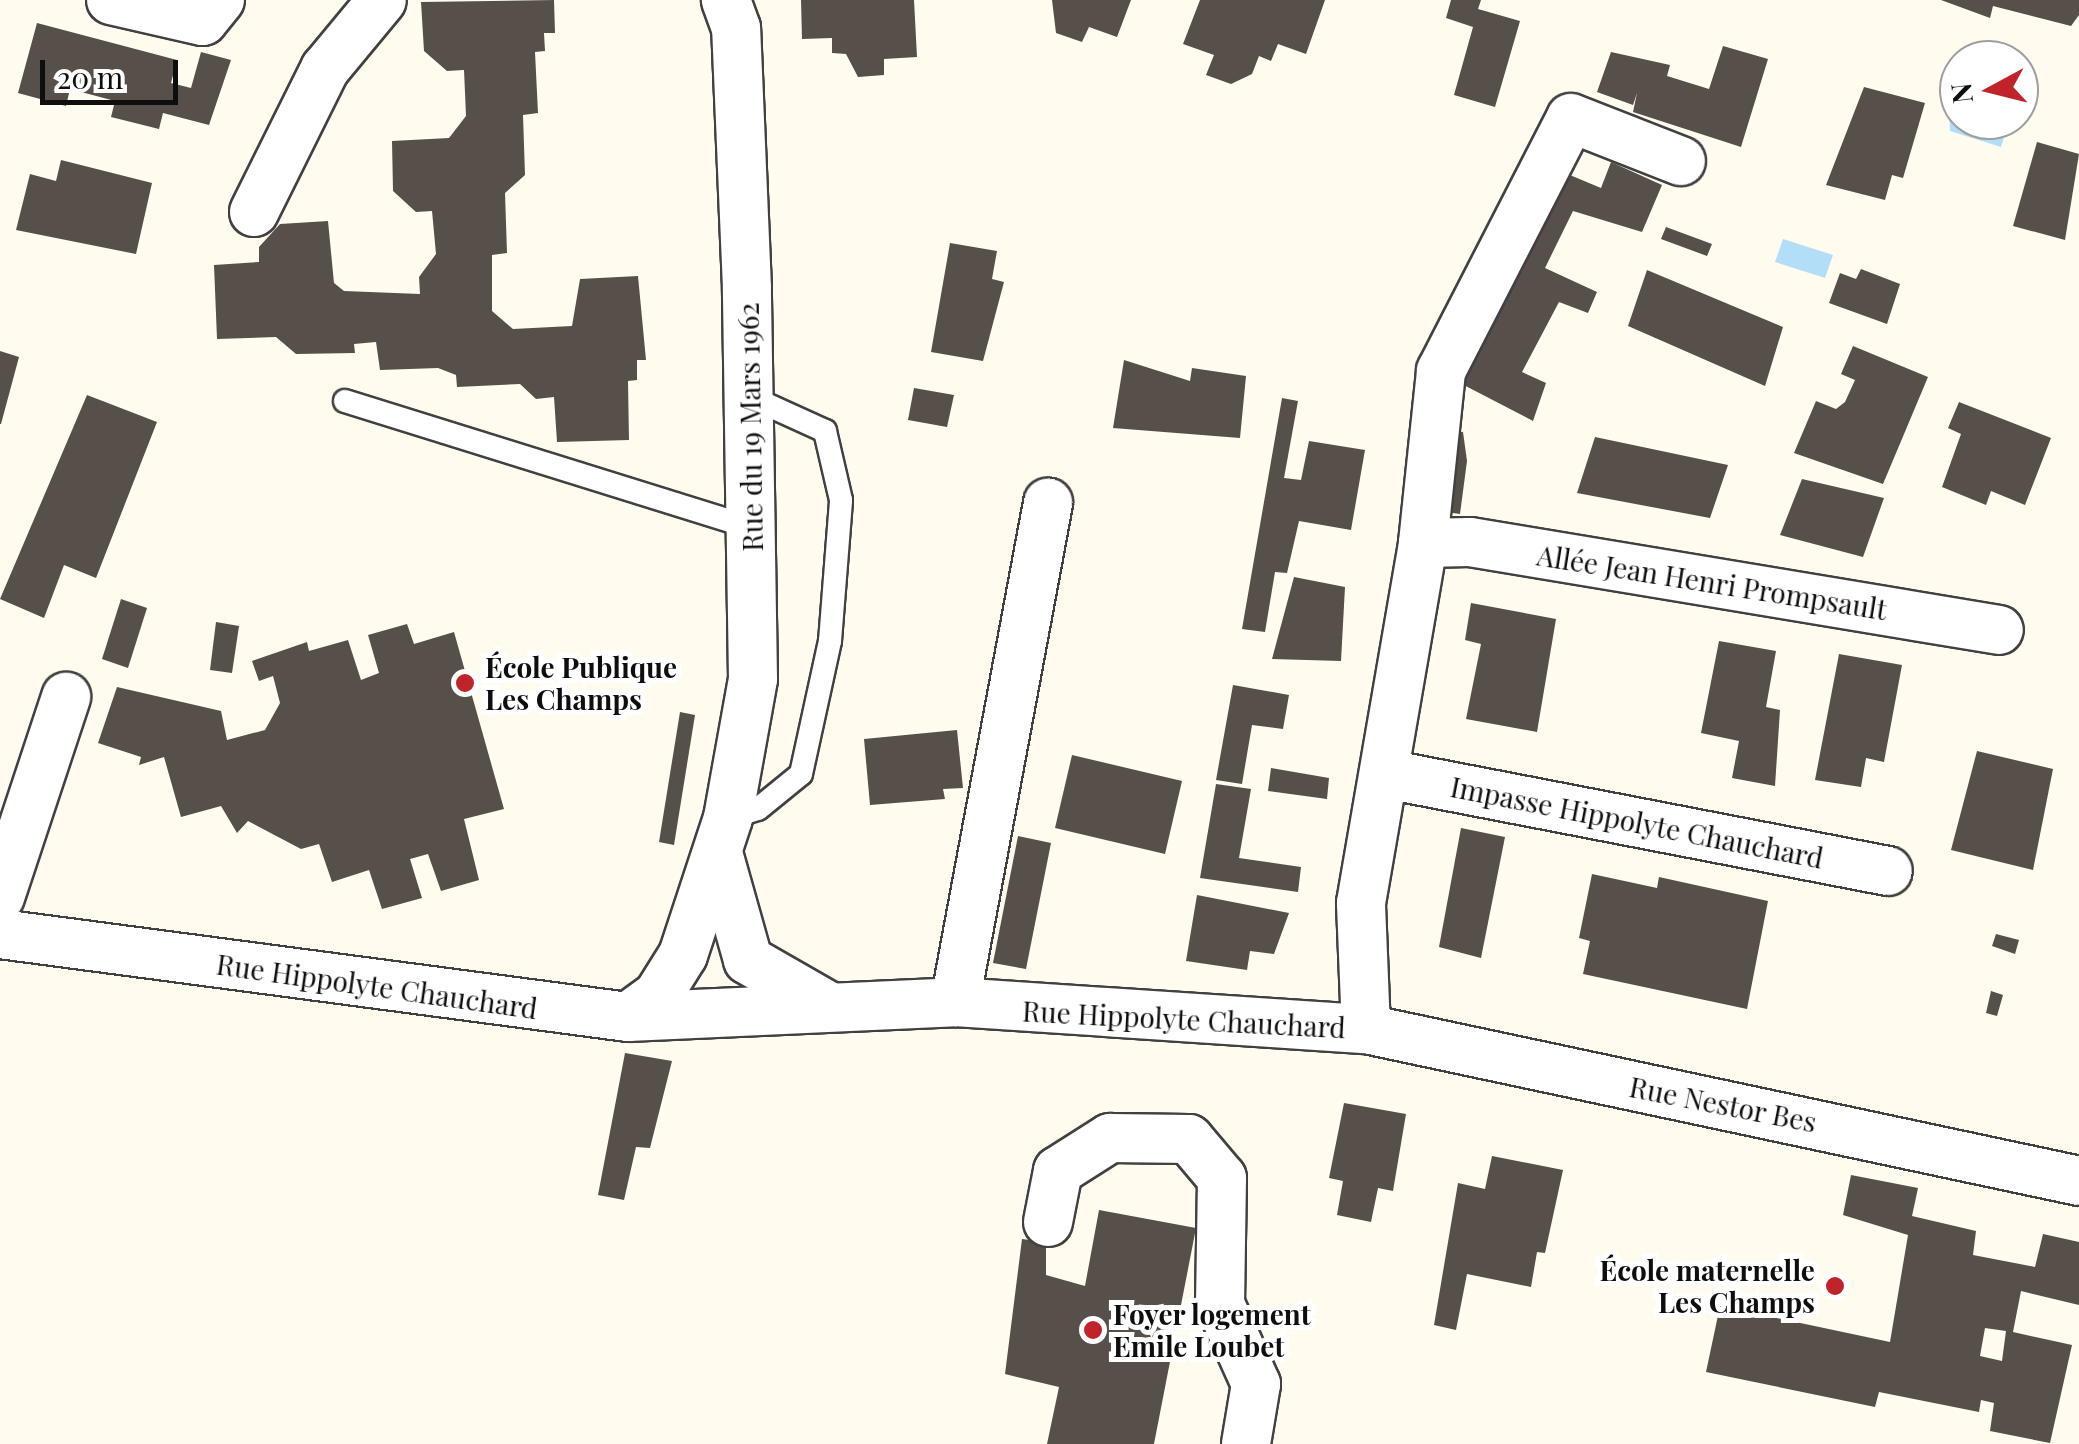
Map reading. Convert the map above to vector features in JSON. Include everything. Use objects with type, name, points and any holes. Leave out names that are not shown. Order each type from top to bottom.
[{"type":"street","points":[[112,0],[203,21],[220,0]]},
{"type":"street","points":[[254,212],[325,70],[382,0]]},
{"type":"street","name":"Rue du 19 Mars 1962","points":[[628,1017],[658,995],[682,955],[723,835],[753,679],[750,397],[736,28],[726,0]]},
{"type":"street","name":"Rue Hippolyte Chauchard","points":[[0,934],[628,1017],[955,1002],[1366,1029],[1361,903],[1423,543],[1440,370],[1570,118],[1681,161]]},
{"type":"street","points":[[955,1002],[1048,503]]},
{"type":"street","name":"Allée Jean Henri Prompsault","points":[[1423,543],[1470,542],[1999,630]]},
{"type":"street","points":[[0,898],[66,697]]},
{"type":"street","name":"Impasse Hippolyte Chauchard","points":[[1386,774],[1888,871]]},
{"type":"street","name":"Rue du 19 Mars 1962","points":[[723,835],[748,960],[790,992],[856,1008]]},
{"type":"street","name":"Rue Nestor Bes","points":[[1366,1029],[2079,1181]]},
{"type":"street","points":[[1048,1222],[1058,1170],[1110,1138],[1189,1138],[1222,1178],[1228,1241],[1220,1304],[1256,1384],[1246,1444]]},
{"type":"lane","points":[[723,835],[801,774],[830,642],[841,500],[825,431],[750,397]]},
{"type":"lane","points":[[346,401],[752,528]]},
{"type":"water","points":[[1979,140],[2003,140],[2001,147]]},
{"type":"water","points":[[1783,239],[1833,255],[1825,278],[1775,262]]},
{"type":"building","points":[[554,0],[555,33],[544,33],[545,51],[535,52],[538,113],[523,115],[525,175],[505,193],[507,253],[492,255],[492,311],[513,329],[572,326],[580,279],[638,276],[646,360],[637,360],[637,380],[628,381],[629,440],[557,442],[554,397],[536,399],[520,384],[457,387],[456,375],[438,368],[380,370],[376,342],[354,344],[355,353],[296,354],[276,337],[217,339],[214,265],[259,262],[259,247],[280,224],[328,221],[334,283],[344,291],[420,294],[419,277],[436,254],[432,211],[416,212],[393,191],[392,141],[449,138],[466,116],[464,70],[447,71],[424,51],[421,2]]},
{"type":"building","points":[[801,0],[914,0],[917,57],[884,59],[884,75],[858,77],[846,54],[832,53],[832,38],[802,39]]},
{"type":"building","points":[[1052,0],[1131,0],[1117,37],[1089,27],[1082,42],[1056,33]]},
{"type":"building","points":[[1200,0],[1325,0],[1306,54],[1278,44],[1271,61],[1259,56],[1252,74],[1231,84],[1206,75],[1214,55],[1183,44]]},
{"type":"building","points":[[1451,0],[1481,0],[1478,9],[1520,21],[1495,107],[1454,95],[1473,27],[1446,18]]},
{"type":"building","points":[[1941,0],[2079,0],[2079,15],[2071,26],[1993,6],[1990,18]]},
{"type":"building","points":[[37,23],[177,60],[171,83],[191,88],[201,52],[231,60],[209,125],[163,113],[159,129],[111,117],[115,101],[70,89],[66,106],[18,93]]},
{"type":"building","points":[[1723,46],[1768,59],[1741,147],[1633,112],[1637,93],[1633,105],[1597,92],[1611,52],[1670,65],[1667,76],[1709,89]]},
{"type":"building","points":[[1864,87],[1925,103],[1903,178],[1892,175],[1885,200],[1826,185]]},
{"type":"building","points":[[2037,142],[2079,154],[2065,240],[2013,226]]},
{"type":"building","points":[[61,160],[152,183],[136,254],[16,230],[30,174],[56,181]]},
{"type":"building","points":[[1611,162],[1662,185],[1642,232],[1573,211],[1545,268],[1597,292],[1588,313],[1559,302],[1522,372],[1546,383],[1533,421],[1456,381],[1553,168],[1601,188]]},
{"type":"building","points":[[1666,227],[1712,244],[1707,256],[1661,239]]},
{"type":"building","points":[[950,243],[997,251],[992,279],[1004,282],[983,361],[931,352]]},
{"type":"building","points":[[1861,269],[1900,284],[1887,324],[1829,303],[1840,273],[1856,279]]},
{"type":"building","points":[[1647,270],[1783,327],[1765,386],[1628,326]]},
{"type":"building","points":[[1853,346],[1928,377],[1883,484],[1794,453],[1816,401],[1836,409],[1845,402],[1855,380],[1841,374]]},
{"type":"building","points":[[0,351],[19,357],[1,424],[0,424]]},
{"type":"building","points":[[1124,360],[1190,381],[1192,368],[1246,376],[1240,438],[1113,428]]},
{"type":"building","points":[[914,388],[954,395],[947,427],[908,420]]},
{"type":"building","points":[[87,395],[157,422],[96,578],[64,565],[44,618],[0,599]]},
{"type":"building","points":[[1282,398],[1298,401],[1284,478],[1301,480],[1309,441],[1365,450],[1351,530],[1299,521],[1287,573],[1275,572],[1265,632],[1242,629]]},
{"type":"building","points":[[1959,402],[2051,438],[2025,505],[1991,491],[1986,505],[1942,487],[1961,434],[1948,428]]},
{"type":"building","points":[[1449,430],[1463,432],[1467,461],[1460,514],[1439,511]]},
{"type":"building","points":[[1595,437],[1728,465],[1710,518],[1577,493]]},
{"type":"building","points":[[1802,479],[1884,498],[1863,557],[1780,535]]},
{"type":"building","points":[[1294,577],[1345,587],[1341,661],[1272,659]]},
{"type":"building","points":[[121,599],[147,608],[128,668],[102,659]]},
{"type":"building","points":[[1471,603],[1556,619],[1537,732],[1466,719],[1481,644],[1465,640]]},
{"type":"building","points":[[216,622],[239,626],[232,673],[210,670]]},
{"type":"building","points":[[407,624],[414,644],[454,632],[504,809],[464,819],[479,880],[441,891],[428,854],[410,859],[422,898],[382,909],[369,870],[332,882],[319,844],[301,849],[248,821],[237,833],[221,806],[181,817],[164,757],[139,765],[141,757],[98,743],[117,687],[221,711],[227,740],[265,730],[280,703],[273,676],[259,681],[252,661],[307,642],[309,651],[348,640],[361,680],[379,673],[368,635]]},
{"type":"building","points":[[1719,641],[1776,651],[1766,707],[1780,710],[1775,786],[1732,778],[1739,741],[1701,733]]},
{"type":"building","points":[[1839,654],[1902,665],[1884,762],[1866,758],[1861,787],[1815,780]]},
{"type":"building","points":[[1233,685],[1289,695],[1283,729],[1252,725],[1242,784],[1216,780]]},
{"type":"building","points":[[680,712],[695,715],[674,845],[659,842]]},
{"type":"building","points":[[957,730],[963,788],[943,789],[945,799],[870,805],[864,739]]},
{"type":"building","points":[[1977,751],[2053,769],[2033,870],[1951,850]]},
{"type":"building","points":[[1072,755],[1182,781],[1165,854],[1055,828]]},
{"type":"building","points":[[1271,768],[1329,778],[1327,799],[1268,791]]},
{"type":"building","points":[[1216,784],[1251,789],[1239,858],[1301,867],[1298,892],[1200,878]]},
{"type":"building","points":[[1461,828],[1505,837],[1481,958],[1439,947]]},
{"type":"building","points":[[1018,836],[1051,843],[1026,969],[993,963]]},
{"type":"building","points":[[1592,874],[1657,888],[1659,877],[1768,901],[1747,1009],[1583,974],[1590,941],[1579,938]]},
{"type":"building","points":[[1197,895],[1289,913],[1274,954],[1250,951],[1247,970],[1186,961]]},
{"type":"building","points":[[1996,934],[2019,940],[2015,954],[1992,946]]},
{"type":"building","points":[[1991,991],[2003,995],[1997,1016],[1986,1013]]},
{"type":"building","points":[[625,1053],[672,1061],[650,1148],[636,1147],[624,1200],[598,1195]]},
{"type":"building","points":[[1344,1103],[1406,1114],[1393,1191],[1378,1188],[1371,1222],[1337,1215],[1343,1181],[1329,1178]]},
{"type":"building","points":[[1492,1156],[1563,1170],[1545,1253],[1537,1252],[1531,1287],[1467,1274],[1456,1330],[1434,1325],[1458,1183],[1485,1189]]},
{"type":"building","points":[[1851,1175],[1918,1188],[1912,1216],[1976,1231],[1973,1255],[2035,1267],[2043,1234],[2079,1242],[2079,1305],[2021,1291],[2013,1332],[2072,1345],[2050,1443],[1990,1431],[1994,1403],[1981,1400],[1979,1412],[1879,1392],[1875,1407],[1706,1372],[1720,1306],[1890,1342],[1908,1235],[1843,1215]],"holes":[[[1985,1328],[2006,1331],[2002,1361],[1980,1356]]]},
{"type":"building","name":"Foyer logement Emile Loubet","points":[[1099,1210],[1196,1228],[1154,1444],[1047,1444],[1059,1387],[1005,1374],[1022,1239],[1046,1242],[1046,1275],[1085,1286]]},
{"type":"place","name":"École Publique Les Champs","points":[[465,683]]},
{"type":"place","name":"École maternelle Les Champs","points":[[1835,1286]]},
{"type":"place","name":"Foyer logement Emile Loubet","points":[[1093,1330]]}]
